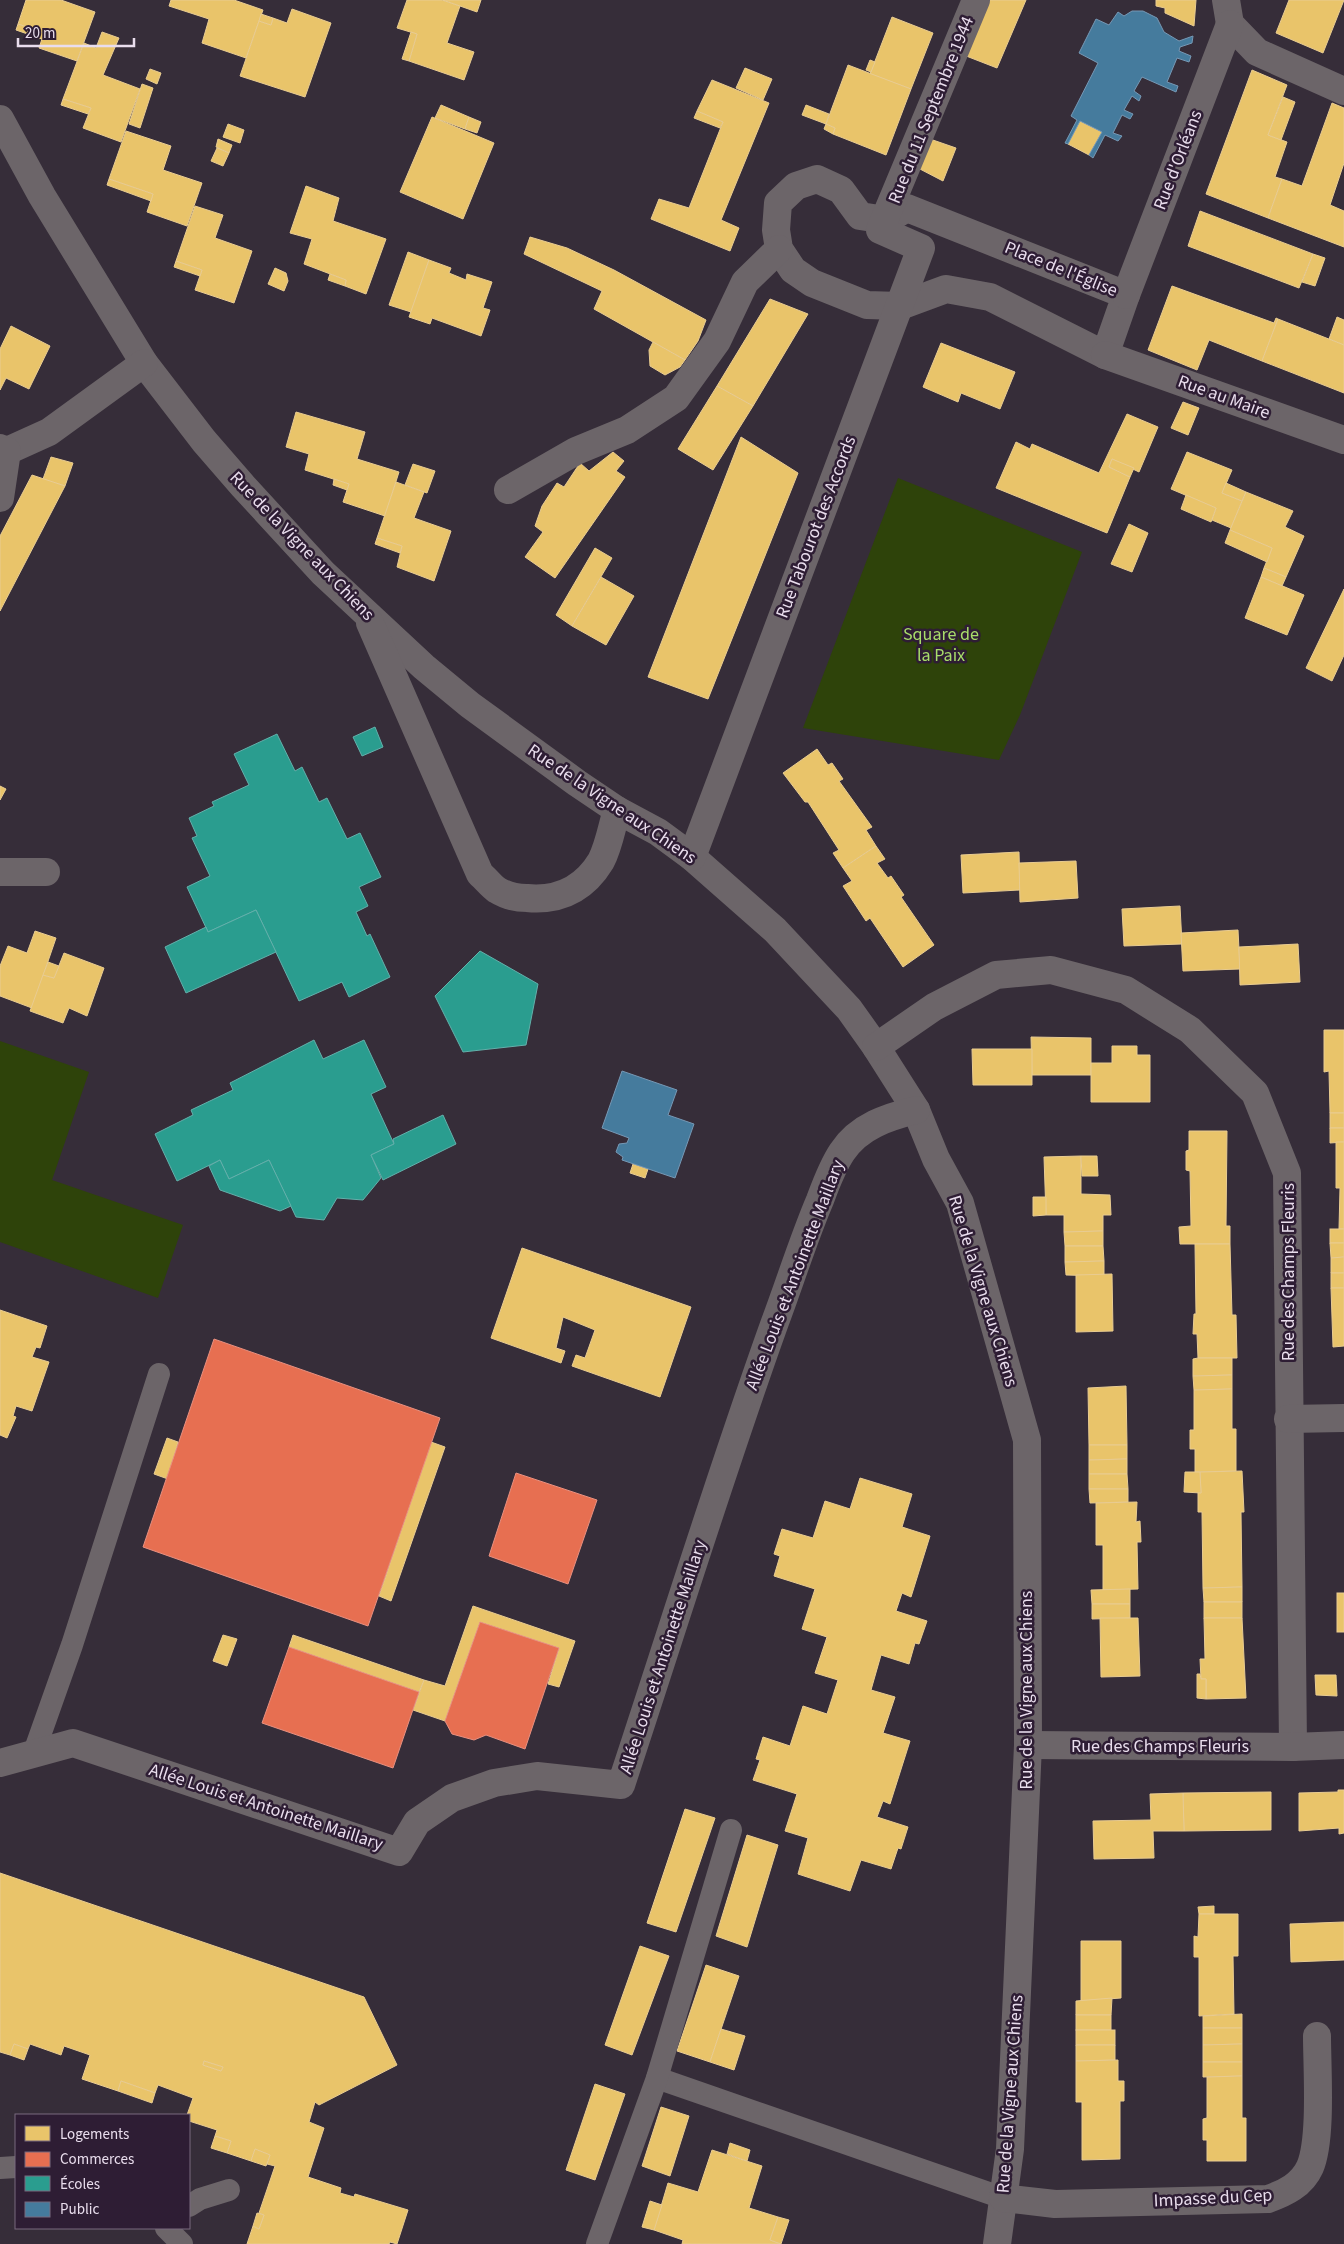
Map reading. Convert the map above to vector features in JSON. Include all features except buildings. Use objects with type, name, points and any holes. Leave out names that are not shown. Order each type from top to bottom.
[{"type":"street","name":"Rue du 11 Septembre 1944","points":[[886,220],[976,0]]},
{"type":"street","points":[[1228,12],[1257,52],[1344,90]]},
{"type":"street","name":"Rue d'Orléans","points":[[1126,295],[1228,12]]},
{"type":"street","name":"Rue de la Vigne aux Chiens","points":[[0,119],[42,196],[144,363],[204,441],[243,486],[323,572],[366,614],[470,705],[617,810],[658,832],[692,856],[775,930],[849,1009],[876,1047],[916,1110],[936,1159],[960,1203],[1027,1440],[1028,1745],[1010,2149],[997,2244]]},
{"type":"street","points":[[886,220],[860,216],[842,190],[817,179],[796,186],[778,203],[776,230],[779,249],[793,270],[812,283],[867,305],[900,306],[946,289],[990,297],[1105,355]]},
{"type":"street","name":"Place de l'Église","points":[[886,220],[907,208],[1126,295],[1105,355]]},
{"type":"street","name":"Rue Tabourot des Accords","points":[[692,856],[900,306],[920,248],[880,230],[886,220]]},
{"type":"street","points":[[508,490],[576,451],[628,430],[676,398],[717,340],[746,282],[779,249]]},
{"type":"street","name":"Rue au Maire","points":[[1105,355],[1344,440]]},
{"type":"street","points":[[0,498],[4,450],[49,432],[144,363]]},
{"type":"street","points":[[366,614],[480,874],[498,890],[518,898],[541,900],[561,896],[579,887],[592,874],[602,859],[617,810]]},
{"type":"street","points":[[0,872],[46,872]]},
{"type":"street","name":"Rue des Champs Fleuris","points":[[876,1047],[934,1007],[996,975],[1051,970],[1126,990],[1190,1030],[1254,1092],[1287,1172],[1288,1419],[1293,1747]]},
{"type":"street","name":"Allée Louis et Antoinette Maillary","points":[[0,1763],[73,1743],[399,1852],[417,1822],[452,1798],[494,1783],[537,1776],[621,1785],[747,1400],[812,1219],[834,1166],[855,1137],[870,1126],[891,1117],[916,1110]]},
{"type":"street","points":[[1288,1419],[1344,1418]]},
{"type":"street","name":"Rue des Champs Fleuris","points":[[1028,1745],[1293,1747],[1344,1745]]},
{"type":"street","name":"Impasse du Cep","points":[[1004,2198],[1055,2204],[1268,2199],[1286,2193],[1301,2181],[1310,2168],[1314,2154],[1317,2132],[1317,2036]]},
{"type":"lane","points":[[33,1754],[72,1645],[159,1374]]},
{"type":"lane","points":[[597,2244],[657,2078],[731,1830]]},
{"type":"lane","points":[[657,2078],[1004,2198]]},
{"type":"lane","points":[[0,2168],[15,2167]]},
{"type":"lane","points":[[190,2205],[200,2199],[229,2190]]},
{"type":"lane","points":[[167,2229],[182,2244]]},
{"type":"green space","name":"Square de la Paix","points":[[898,478],[1082,552],[1020,715],[999,760],[803,728]]},
{"type":"green space","points":[[0,1041],[89,1072],[52,1180],[183,1225],[158,1298],[0,1242]]}]
